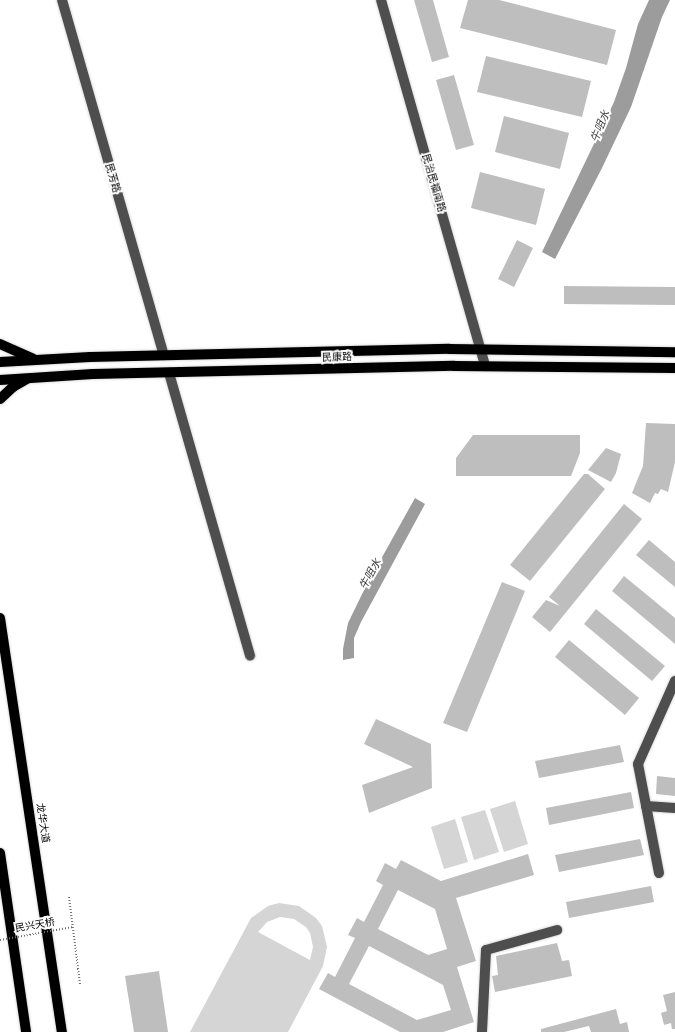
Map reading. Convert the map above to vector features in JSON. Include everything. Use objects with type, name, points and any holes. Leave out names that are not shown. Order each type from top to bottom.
[{"type":"main road","points":[[0,344],[26,357],[38,360]]},
{"type":"main road","name":"民康路","points":[[0,362],[164,355],[480,350],[675,352]]},
{"type":"main road","name":"民康路","points":[[0,380],[32,377],[169,373],[485,366],[675,368]]},
{"type":"main road","points":[[0,399],[13,387],[32,377]]},
{"type":"main road","name":"龙华大道","points":[[0,618],[62,1032]]},
{"type":"main road","points":[[0,853],[26,1032]]},
{"type":"street","name":"民芳路","points":[[62,0],[164,355]]},
{"type":"street","name":"民治民福南路","points":[[381,0],[485,366]]},
{"type":"street","points":[[169,373],[250,656]]},
{"type":"street","points":[[659,873],[638,764],[675,681]]},
{"type":"street","points":[[646,806],[675,808]]},
{"type":"street","points":[[482,1032],[486,950],[557,930]]},
{"type":"path","points":[[69,897],[80,984]]},
{"type":"path","name":"民兴天桥","points":[[0,940],[73,927]]},
{"type":"shaded area","points":[[649,0],[670,0],[662,17],[631,107],[602,168],[555,259],[542,252],[614,102],[626,68],[638,24]]},
{"type":"shaded area","points":[[415,498],[425,504],[361,622],[354,638],[354,658],[343,660],[343,649],[348,623],[366,586]]},
{"type":"shaded area","points":[[515,801],[528,844],[504,852],[490,809]]},
{"type":"shaded area","points":[[485,810],[499,852],[474,860],[461,817]]},
{"type":"shaded area","points":[[455,819],[468,862],[444,869],[431,827]]},
{"type":"shaded area","points":[[279,903],[299,906],[316,918],[322,926],[327,947],[323,966],[288,1032],[190,1032],[251,918],[268,906]],"holes":[[[280,917],[294,919],[306,927],[310,933],[313,947],[310,960],[258,932],[267,922]]]},
{"type":"building","points":[[414,0],[433,0],[449,57],[432,62]]},
{"type":"building","points":[[468,0],[499,0],[616,30],[607,65],[460,28]]},
{"type":"building","points":[[486,56],[591,81],[582,117],[477,92]]},
{"type":"building","points":[[454,75],[474,145],[456,150],[436,80]]},
{"type":"building","points":[[504,116],[569,133],[560,169],[495,152]]},
{"type":"building","points":[[480,172],[545,189],[536,225],[471,208]]},
{"type":"building","points":[[517,240],[533,248],[514,287],[498,279]]},
{"type":"building","points":[[564,286],[675,287],[675,305],[564,304]]},
{"type":"building","points":[[646,423],[675,424],[675,462],[668,492],[661,489],[658,494],[655,493],[650,503],[632,493],[643,466]]},
{"type":"building","points":[[473,435],[580,435],[580,453],[571,476],[456,476],[456,458]]},
{"type":"building","points":[[606,448],[621,454],[616,473],[611,482],[588,470]]},
{"type":"building","points":[[584,474],[588,474],[605,489],[530,581],[510,565]]},
{"type":"building","points":[[624,504],[642,519],[550,632],[532,617],[546,600],[560,606],[549,597]]},
{"type":"building","points":[[649,540],[675,562],[675,587],[636,555]]},
{"type":"building","points":[[624,576],[675,618],[675,644],[612,591]]},
{"type":"building","points":[[502,582],[525,591],[467,732],[443,723]]},
{"type":"building","points":[[596,609],[665,666],[652,681],[584,624]]},
{"type":"building","points":[[569,640],[639,698],[625,715],[555,657]]},
{"type":"building","points":[[376,719],[431,744],[432,788],[369,813],[362,785],[413,767],[364,744]]},
{"type":"building","points":[[620,745],[624,762],[539,778],[535,761]]},
{"type":"building","points":[[657,776],[675,778],[675,796],[656,794]]},
{"type":"building","points":[[631,792],[634,808],[549,825],[546,808]]},
{"type":"building","points":[[640,839],[644,855],[559,872],[555,855]]},
{"type":"building","points":[[528,854],[534,875],[456,898],[476,961],[457,967],[474,1022],[443,1032],[400,1032],[319,989],[328,973],[335,977],[355,938],[348,935],[357,918],[364,922],[383,885],[376,881],[385,863],[396,869],[401,860],[441,881]],"holes":[[[398,890],[435,909],[447,949],[428,955],[378,929]],[[369,946],[443,985],[451,1010],[417,1020],[349,984]]]},
{"type":"building","points":[[651,886],[654,902],[569,918],[566,902]]},
{"type":"building","points":[[557,943],[562,961],[569,960],[572,976],[495,992],[492,976],[498,975],[496,956]]},
{"type":"building","points":[[159,971],[168,1032],[134,1032],[125,976]]},
{"type":"building","points":[[675,992],[675,1029],[672,1029],[671,1023],[664,1025],[661,1013],[667,1011],[663,995]]},
{"type":"building","points":[[616,1009],[620,1024],[627,1022],[629,1032],[591,1032],[589,1026],[564,1032],[541,1032],[541,1029]]},
{"type":"water label","name":"牛咀水","points":[[600,126]]},
{"type":"water label","name":"牛咀水","points":[[370,574]]}]
